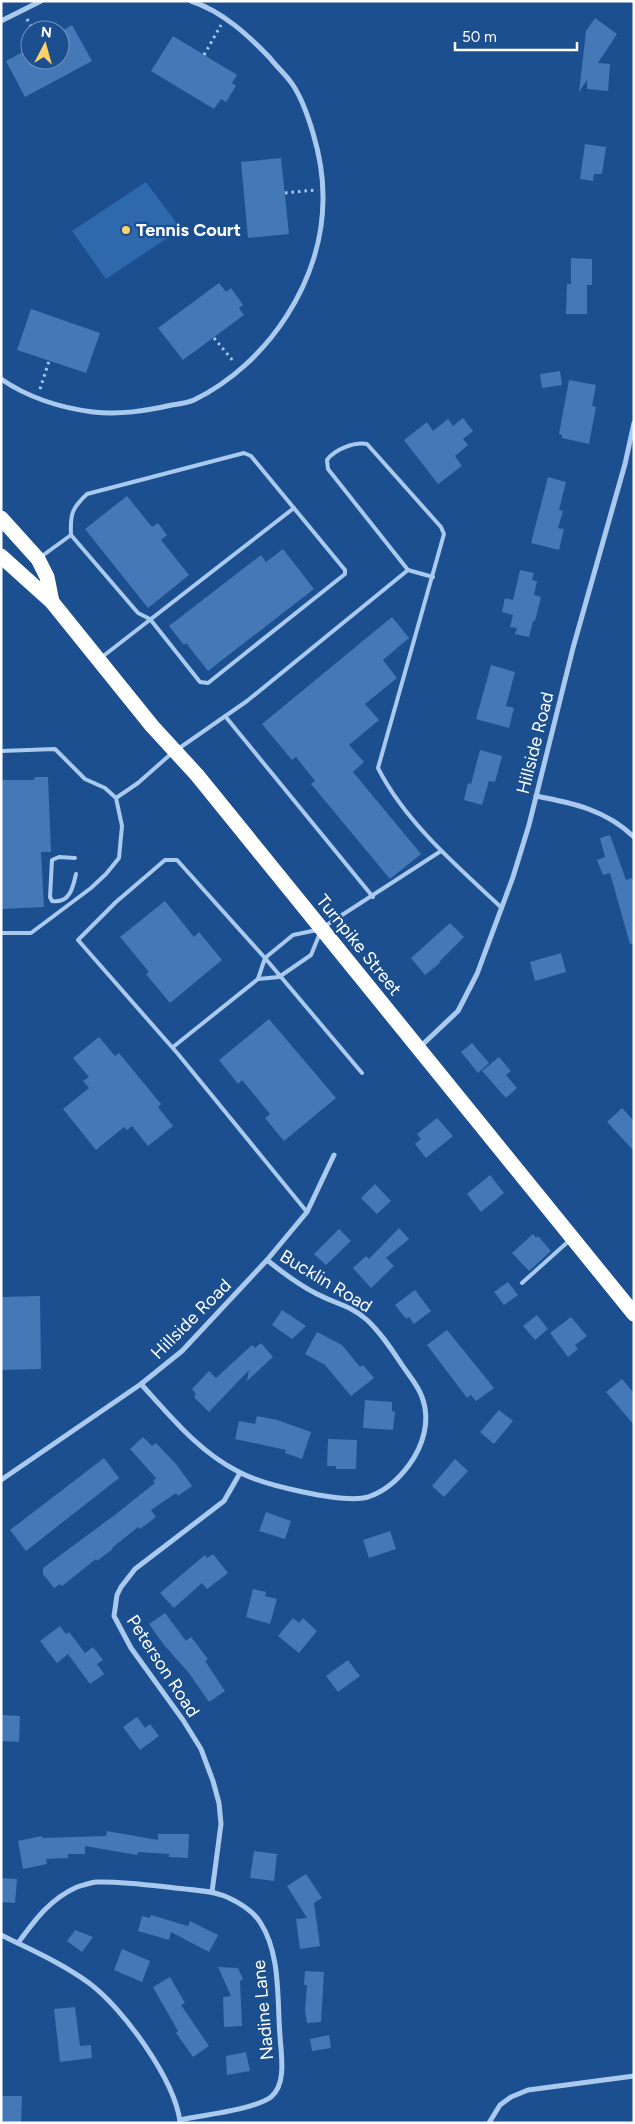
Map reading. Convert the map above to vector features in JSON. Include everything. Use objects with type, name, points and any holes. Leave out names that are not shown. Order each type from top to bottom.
[{"type":"highway","name":"Turnpike Street","points":[[1,518],[38,559],[46,576],[52,602]]},
{"type":"highway","name":"Turnpike Street","points":[[1,556],[52,602],[98,661],[174,752],[196,775],[322,929],[634,1314]]},
{"type":"street","points":[[1,21],[40,1]]},
{"type":"street","points":[[1,378],[37,398],[75,410],[115,414],[192,401],[232,376],[264,347],[289,312],[307,277],[318,240],[323,189],[320,156],[308,118],[291,82],[262,50],[224,18],[191,1]]},
{"type":"street","name":"Hillside Road","points":[[418,1048],[458,1011],[477,974],[502,908],[529,825],[573,648],[623,473],[634,423]]},
{"type":"street","points":[[536,796],[582,806],[606,815],[634,837]]},
{"type":"street","name":"Hillside Road","points":[[1,1480],[140,1384],[182,1351],[267,1260],[307,1212],[334,1155]]},
{"type":"street","name":"Bucklin Road","points":[[140,1384],[200,1446],[240,1473],[320,1496],[344,1500],[367,1497],[389,1488],[417,1454],[424,1437],[426,1417],[422,1397],[387,1342],[367,1320],[343,1304],[318,1295],[292,1280],[267,1260]]},
{"type":"street","name":"Peterson Road","points":[[212,1892],[221,1824],[219,1803],[213,1781],[200,1748],[183,1720],[131,1648],[114,1616],[120,1587],[135,1570],[224,1501],[234,1487],[240,1473]]},
{"type":"street","name":"Nadine Lane","points":[[18,1944],[41,1911],[60,1896],[94,1882],[128,1882],[212,1892],[242,1905],[259,1920],[270,1942],[274,1962],[281,2054],[280,2086],[272,2096],[259,2104],[180,2121]]},
{"type":"street","points":[[1,1935],[64,1967],[89,1983],[107,1998],[132,2028],[157,2065],[173,2099],[180,2121]]},
{"type":"street","points":[[488,2123],[500,2105],[511,2097],[528,2090],[634,2076]]},
{"type":"lane","points":[[433,577],[408,570],[328,469],[327,460],[332,453],[360,443],[367,444],[440,527],[444,534],[433,577],[378,768],[388,787],[441,851],[502,908]]},
{"type":"lane","points":[[244,453],[251,456],[294,508],[345,570],[345,574],[208,683],[200,682],[150,619],[138,613],[70,535],[70,518],[77,504],[87,494],[244,453]]},
{"type":"lane","points":[[98,661],[294,508]]},
{"type":"lane","points":[[38,559],[70,535]]},
{"type":"lane","points":[[116,798],[138,783],[174,752],[247,701],[408,570]]},
{"type":"lane","points":[[225,716],[373,897]]},
{"type":"lane","points":[[1,751],[55,749],[86,778],[105,788],[116,798],[122,826],[122,842],[118,858],[106,874],[30,933],[1,933]]},
{"type":"lane","points":[[258,979],[265,958],[293,935],[322,929],[441,851]]},
{"type":"lane","points":[[75,858],[59,857],[52,860],[50,897],[52,901],[60,902],[67,898],[72,890],[76,874]]},
{"type":"lane","points":[[307,1212],[172,1047],[78,940],[116,902],[165,860],[177,860],[265,958],[279,977],[362,1073]]},
{"type":"lane","points":[[172,1047],[258,979],[279,977],[311,955],[322,929]]},
{"type":"lane","points":[[522,1283],[572,1238]]},
{"type":"path","points":[[204,55],[224,18]]},
{"type":"path","points":[[285,193],[323,189]]},
{"type":"path","points":[[214,338],[240,369]]},
{"type":"path","points":[[37,398],[49,361]]},
{"type":"shaded area","name":"Tennis Court","points":[[146,182],[181,229],[106,279],[72,231]]},
{"type":"building","points":[[595,18],[617,34],[598,63],[610,64],[608,91],[587,89],[587,80],[579,92],[586,31]]},
{"type":"building","points":[[72,25],[92,61],[25,97],[6,61],[20,53],[20,70],[70,70],[70,26]]},
{"type":"building","points":[[173,36],[237,75],[232,83],[236,86],[226,102],[221,99],[214,109],[151,71]]},
{"type":"building","points":[[585,144],[606,147],[602,174],[594,174],[593,181],[580,179]]},
{"type":"building","points":[[281,158],[289,234],[248,238],[241,162]]},
{"type":"building","points":[[571,258],[592,259],[592,285],[587,285],[587,314],[566,314],[567,284],[571,284]]},
{"type":"building","points":[[219,283],[226,292],[231,288],[243,305],[239,308],[244,315],[183,360],[158,328]]},
{"type":"building","points":[[31,309],[100,333],[86,373],[17,350]]},
{"type":"building","points":[[560,371],[562,385],[542,388],[540,374]]},
{"type":"building","points":[[569,380],[596,385],[592,406],[596,407],[589,444],[562,438],[562,435],[559,434]]},
{"type":"building","points":[[463,418],[473,431],[463,439],[468,445],[455,456],[462,466],[438,484],[404,440],[427,422],[433,431],[448,419],[453,426]]},
{"type":"building","points":[[548,477],[566,482],[559,510],[563,511],[558,528],[564,529],[559,550],[531,543]]},
{"type":"building","points":[[127,496],[152,527],[158,523],[167,535],[161,540],[189,575],[148,608],[85,529]]},
{"type":"building","points":[[283,549],[314,589],[208,671],[186,643],[184,645],[169,626],[261,555],[266,562]]},
{"type":"building","points":[[520,570],[534,573],[532,580],[537,581],[534,595],[541,597],[529,637],[515,634],[517,628],[510,627],[513,615],[502,612],[505,598],[513,600]]},
{"type":"building","points":[[392,617],[409,638],[383,660],[397,678],[365,704],[379,720],[349,745],[364,762],[353,772],[421,854],[390,879],[311,784],[315,781],[296,757],[292,760],[262,724]]},
{"type":"building","points":[[491,665],[515,672],[506,706],[514,708],[509,728],[476,719]]},
{"type":"building","points":[[480,750],[502,756],[495,782],[489,781],[482,805],[464,800],[468,783],[471,784]]},
{"type":"building","points":[[35,777],[48,777],[51,852],[41,852],[44,907],[1,909],[1,780],[34,780]]},
{"type":"building","points":[[610,835],[626,880],[632,878],[634,886],[634,943],[630,944],[610,873],[603,875],[597,860],[605,857],[600,838]]},
{"type":"building","points":[[165,901],[194,937],[199,932],[222,960],[170,1003],[146,974],[149,972],[120,937]]},
{"type":"building","points":[[450,923],[464,937],[440,963],[425,975],[411,958]]},
{"type":"building","points":[[561,953],[566,972],[535,981],[530,962]]},
{"type":"building","points":[[269,1019],[336,1098],[284,1141],[265,1118],[270,1114],[242,1080],[238,1084],[219,1060]]},
{"type":"building","points":[[99,1037],[115,1056],[119,1053],[161,1104],[158,1107],[173,1126],[148,1146],[132,1126],[127,1130],[124,1127],[96,1150],[63,1109],[89,1088],[83,1081],[89,1077],[73,1058]]},
{"type":"building","points":[[472,1043],[489,1063],[478,1073],[461,1052]]},
{"type":"building","points":[[499,1057],[511,1071],[506,1075],[517,1088],[506,1098],[482,1071]]},
{"type":"building","points":[[622,1108],[634,1121],[634,1151],[607,1122]]},
{"type":"building","points":[[437,1118],[453,1136],[426,1158],[415,1144],[421,1139],[417,1134]]},
{"type":"building","points":[[490,1175],[504,1193],[481,1212],[467,1194]]},
{"type":"building","points":[[375,1184],[391,1201],[377,1214],[361,1198]]},
{"type":"building","points":[[399,1228],[409,1239],[386,1258],[394,1266],[371,1288],[353,1268],[366,1256],[369,1259]]},
{"type":"building","points":[[339,1229],[351,1241],[326,1265],[314,1254]]},
{"type":"building","points":[[533,1234],[536,1238],[538,1236],[551,1251],[529,1271],[512,1253]]},
{"type":"building","points":[[508,1282],[518,1295],[504,1305],[494,1292]]},
{"type":"building","points":[[415,1290],[431,1311],[414,1324],[409,1317],[406,1319],[395,1305]]},
{"type":"building","points":[[40,1296],[41,1369],[1,1370],[1,1297]]},
{"type":"building","points":[[282,1310],[306,1326],[292,1339],[272,1325]]},
{"type":"building","points":[[537,1315],[548,1329],[535,1340],[523,1326]]},
{"type":"building","points":[[571,1317],[587,1336],[575,1345],[578,1349],[568,1357],[550,1333]]},
{"type":"building","points":[[447,1330],[494,1388],[476,1401],[471,1395],[467,1398],[427,1345]]},
{"type":"building","points":[[317,1332],[342,1345],[360,1367],[363,1365],[374,1378],[351,1396],[325,1365],[305,1354]]},
{"type":"building","points":[[261,1343],[273,1357],[247,1381],[249,1370],[209,1412],[194,1397],[196,1394],[192,1389],[209,1371],[216,1378],[252,1345],[255,1348]]},
{"type":"building","points":[[622,1379],[634,1393],[634,1425],[606,1392]]},
{"type":"building","points":[[365,1400],[392,1402],[392,1411],[395,1412],[393,1430],[363,1428]]},
{"type":"building","points":[[499,1410],[513,1421],[494,1444],[480,1432]]},
{"type":"building","points":[[257,1416],[277,1420],[311,1432],[302,1459],[285,1453],[286,1450],[235,1439],[239,1421],[255,1424]]},
{"type":"building","points":[[143,1437],[152,1446],[156,1443],[176,1464],[192,1486],[178,1496],[176,1493],[151,1510],[156,1517],[140,1529],[138,1527],[113,1549],[97,1561],[96,1559],[62,1586],[60,1584],[54,1588],[43,1574],[43,1568],[155,1483],[153,1481],[156,1478],[130,1449]]},
{"type":"building","points":[[328,1439],[357,1440],[356,1469],[336,1469],[336,1466],[327,1466]]},
{"type":"building","points":[[104,1458],[119,1478],[26,1551],[10,1530]]},
{"type":"building","points":[[455,1459],[468,1471],[444,1497],[432,1486]]},
{"type":"building","points":[[266,1512],[291,1521],[285,1539],[259,1531]]},
{"type":"building","points":[[390,1531],[396,1549],[369,1558],[363,1540]]},
{"type":"building","points":[[213,1554],[228,1573],[207,1589],[202,1583],[174,1608],[160,1593],[205,1555],[207,1558]]},
{"type":"building","points":[[253,1589],[266,1592],[265,1596],[277,1599],[270,1624],[246,1617]]},
{"type":"building","points":[[165,1613],[186,1641],[191,1637],[208,1659],[205,1661],[225,1691],[209,1702],[189,1673],[164,1645],[149,1624]]},
{"type":"building","points":[[293,1618],[299,1623],[303,1618],[317,1631],[299,1653],[278,1636]]},
{"type":"building","points":[[60,1626],[66,1634],[69,1632],[85,1653],[93,1647],[103,1660],[97,1664],[104,1674],[90,1684],[68,1654],[57,1663],[40,1641]]},
{"type":"building","points":[[348,1660],[360,1676],[338,1692],[326,1676]]},
{"type":"building","points":[[1,1715],[20,1716],[19,1742],[1,1741]]},
{"type":"building","points":[[137,1717],[145,1728],[150,1724],[159,1736],[140,1750],[123,1727]]},
{"type":"building","points":[[107,1831],[158,1840],[158,1834],[189,1834],[188,1858],[169,1857],[169,1854],[138,1852],[137,1855],[85,1846],[85,1854],[68,1854],[68,1858],[46,1859],[47,1864],[23,1869],[18,1841],[42,1836],[42,1838],[106,1836]]},
{"type":"building","points":[[254,1851],[277,1854],[274,1881],[250,1878]]},
{"type":"building","points":[[306,1874],[322,1898],[314,1903],[320,1946],[300,1949],[296,1919],[307,1918],[287,1886]]},
{"type":"building","points":[[1,1878],[17,1879],[15,1903],[1,1902]]},
{"type":"building","points":[[151,1915],[188,1926],[190,1921],[218,1935],[209,1952],[171,1932],[169,1940],[138,1931],[142,1916],[150,1918]]},
{"type":"building","points":[[75,1930],[93,1937],[82,1952],[67,1941]]},
{"type":"building","points":[[122,1949],[150,1961],[142,1982],[114,1970]]},
{"type":"building","points":[[218,1967],[238,1968],[243,1979],[240,1981],[242,2026],[224,2027],[223,1997],[231,1996]]},
{"type":"building","points":[[305,1971],[324,1972],[321,2022],[307,2023],[305,2010],[307,1985],[304,1985]]},
{"type":"building","points":[[170,1977],[185,2003],[181,2005],[209,2046],[193,2057],[176,2033],[178,2031],[153,1987]]},
{"type":"building","points":[[75,2007],[80,2046],[91,2045],[92,2058],[60,2062],[54,2009]]},
{"type":"building","points":[[329,2035],[331,2048],[312,2051],[310,2039]]},
{"type":"building","points":[[246,2052],[250,2071],[227,2075],[226,2056]]},
{"type":"building","points":[[1,2096],[22,2096],[21,2123],[1,2123]]},
{"type":"place","name":"Tennis Court","points":[[126,230]]}]
